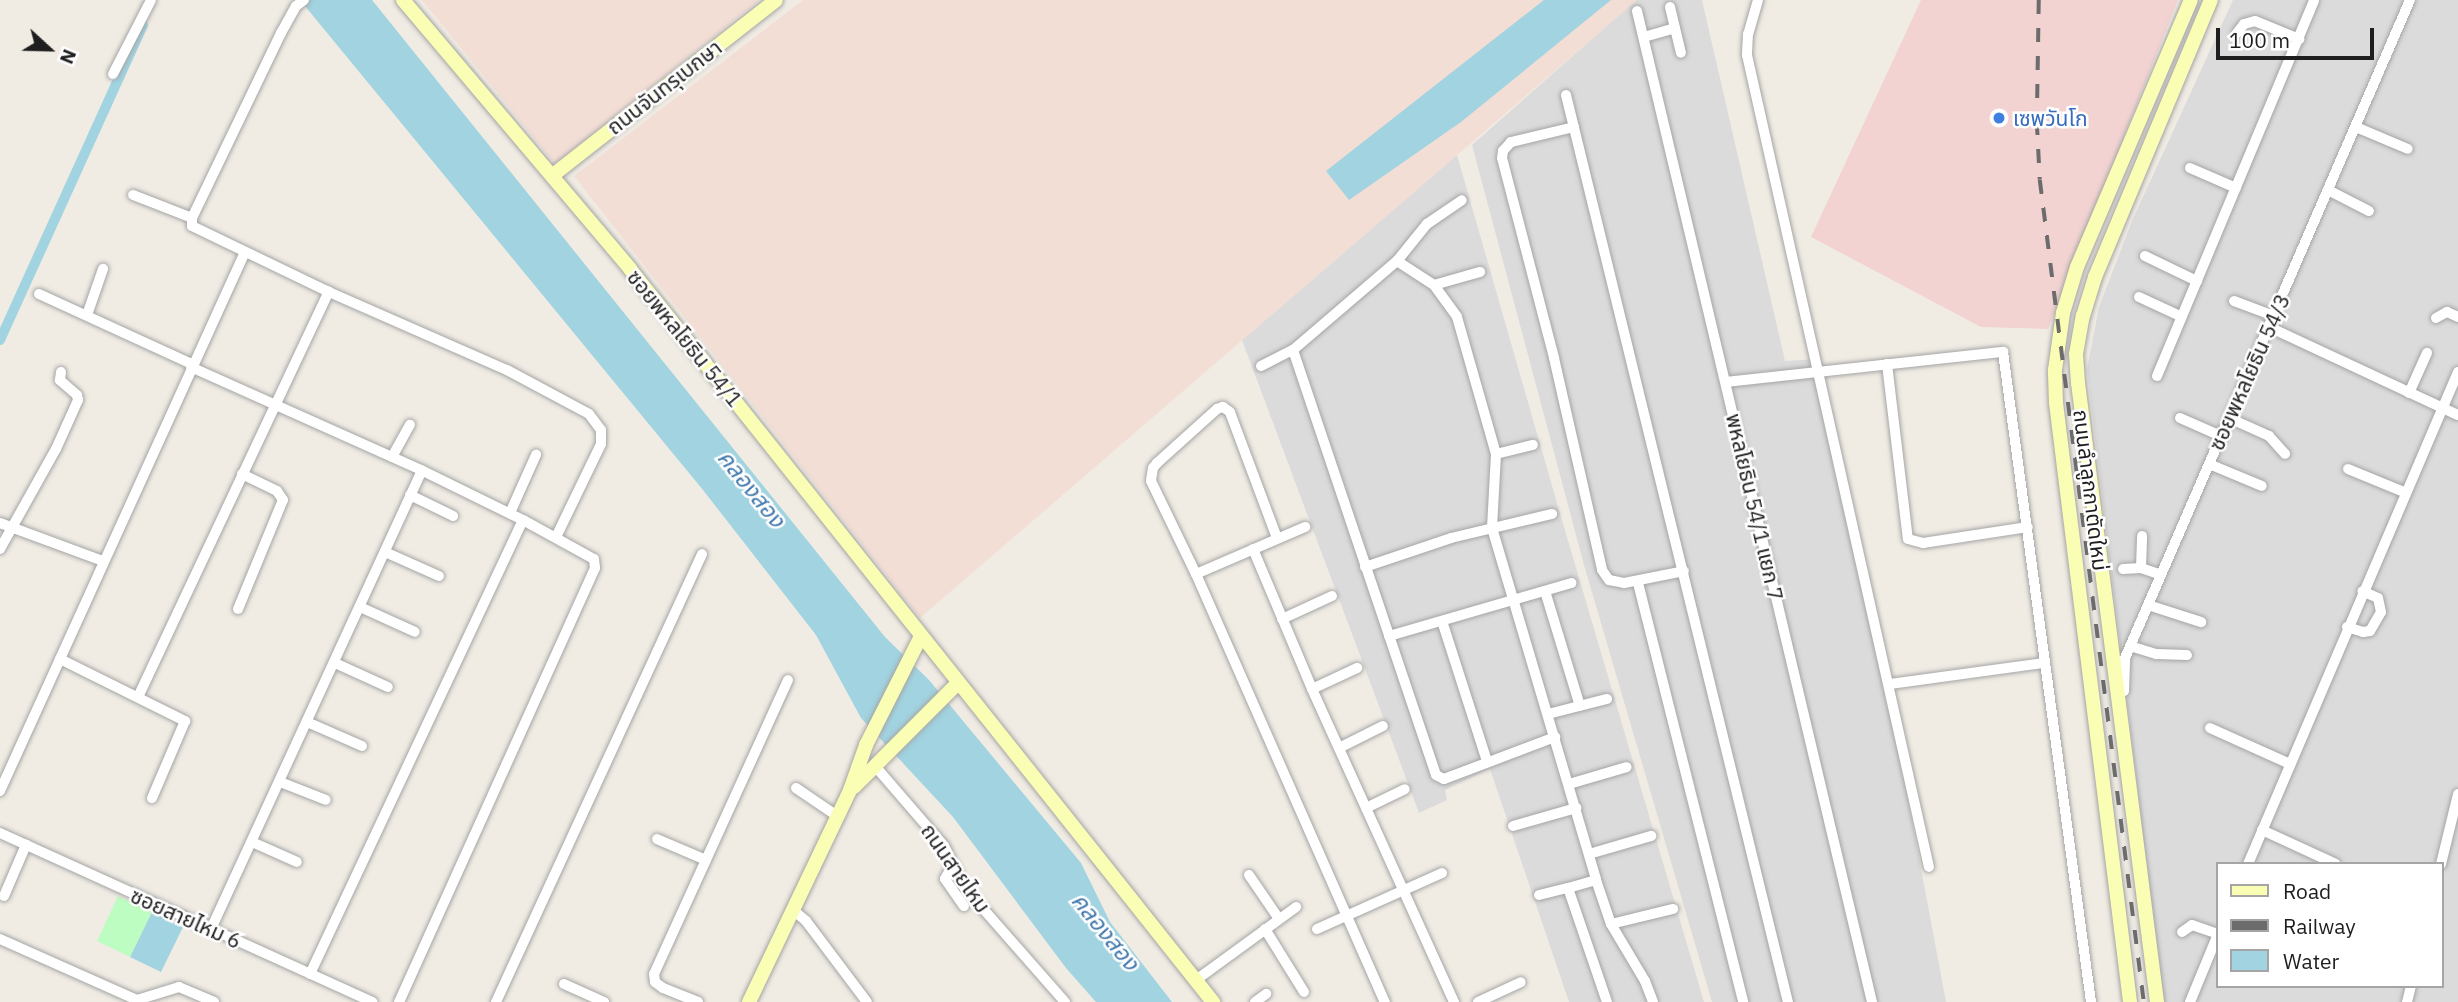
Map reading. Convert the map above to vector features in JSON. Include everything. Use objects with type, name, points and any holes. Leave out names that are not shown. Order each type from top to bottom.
[{"type":"main road","name":"ซอยพหลโยธิน 54/1","points":[[403,0],[553,175],[772,445],[921,636],[953,689],[1213,1002]]},
{"type":"main road","name":"ถนนจันทรุเบกษา","points":[[553,175],[776,0]]},
{"type":"main road","name":"ถนนลำลูกกาตัดใหม่","points":[[2130,1002],[2056,403],[2056,352],[2063,313],[2077,267],[2191,0]]},
{"type":"main road","name":"ถนนลำลูกกาตัดใหม่","points":[[2157,1002],[2078,383],[2077,354],[2083,316],[2095,277],[2211,0]]},
{"type":"main road","points":[[749,1002],[838,817],[866,745],[921,636]]},
{"type":"main road","points":[[850,790],[953,689]]},
{"type":"main road","points":[[2119,902],[2145,897]]},
{"type":"street","points":[[113,74],[151,0]]},
{"type":"street","points":[[1758,0],[1748,34],[1747,55],[1929,866]]},
{"type":"street","points":[[2157,376],[2314,0]]},
{"type":"street","name":"ซอยพหลโยธิน 54/3","points":[[2130,751],[2123,676],[2130,646],[2410,0]]},
{"type":"street","points":[[300,3],[192,218],[195,229],[507,370],[589,414],[601,430],[601,443],[556,537]]},
{"type":"street","points":[[1670,7],[1681,53]]},
{"type":"street","name":"พหลโยธิน 54/1 แยก 7","points":[[1637,11],[1872,1002]]},
{"type":"street","points":[[2237,33],[2244,24],[2255,21],[2299,39]]},
{"type":"street","points":[[1644,37],[1675,28]]},
{"type":"street","points":[[1566,95],[1788,1002]]},
{"type":"street","points":[[1574,127],[1511,142],[1503,151],[1502,158],[1554,358],[1602,570],[1609,580],[1639,583],[1684,571]]},
{"type":"street","points":[[2356,127],[2408,149]]},
{"type":"street","points":[[2190,168],[2236,188]]},
{"type":"street","points":[[2328,190],[2369,211]]},
{"type":"street","points":[[133,195],[192,218]]},
{"type":"street","points":[[1261,366],[1293,349],[1397,261],[1427,224],[1462,200]]},
{"type":"street","points":[[0,791],[245,252]]},
{"type":"street","points":[[2145,256],[2197,281]]},
{"type":"street","points":[[1397,261],[1434,285],[1457,317],[1496,454],[1492,528],[1596,880],[1611,924],[1645,981],[1653,1002]]},
{"type":"street","points":[[87,315],[103,269]]},
{"type":"street","points":[[1434,285],[1480,272]]},
{"type":"street","points":[[138,697],[275,403],[330,292]]},
{"type":"street","points":[[39,294],[393,457],[510,513],[594,559],[596,568],[399,1002]]},
{"type":"street","points":[[2139,297],[2182,317]]},
{"type":"street","points":[[2234,301],[2274,316]]},
{"type":"street","points":[[2436,318],[2447,312],[2458,317]]},
{"type":"street","points":[[2269,327],[2458,415]]},
{"type":"street","points":[[1293,349],[1436,775],[1444,779],[1555,737]]},
{"type":"street","points":[[1726,382],[2003,352],[2091,1002]]},
{"type":"street","points":[[2409,393],[2427,353]]},
{"type":"street","points":[[1887,364],[1908,539],[1923,543],[2028,527]]},
{"type":"street","points":[[0,550],[5,525],[56,449],[78,400],[77,395],[62,385],[61,372]]},
{"type":"street","points":[[2249,862],[2404,492],[2458,372]]},
{"type":"street","points":[[1277,538],[1230,412],[1223,407],[1217,409],[1157,463],[1151,474],[1151,481],[1196,574],[1345,917],[1385,1002]]},
{"type":"street","points":[[2180,418],[2221,436]]},
{"type":"street","points":[[2229,418],[2269,436],[2285,454]]},
{"type":"street","points":[[393,457],[410,425]]},
{"type":"street","points":[[1496,454],[1533,445]]},
{"type":"street","points":[[510,513],[536,455]]},
{"type":"street","points":[[2209,464],[2263,486]]},
{"type":"street","points":[[2348,469],[2404,492]]},
{"type":"street","points":[[238,609],[282,500],[277,491],[242,474]]},
{"type":"street","points":[[211,929],[420,475]]},
{"type":"street","points":[[410,495],[453,516]]},
{"type":"street","points":[[1366,567],[1424,546],[1552,514]]},
{"type":"street","points":[[310,974],[523,520]]},
{"type":"street","points":[[5,525],[103,561]]},
{"type":"street","points":[[1196,574],[1305,527]]},
{"type":"street","points":[[2141,568],[2142,536]]},
{"type":"street","points":[[1253,549],[1312,689],[1454,1002]]},
{"type":"street","points":[[385,552],[439,576]]},
{"type":"street","points":[[496,1002],[702,554]]},
{"type":"street","points":[[2123,569],[2141,568],[2161,575]]},
{"type":"street","points":[[1389,636],[1572,583]]},
{"type":"street","points":[[1639,583],[1742,1002]]},
{"type":"street","points":[[1545,591],[1580,706]]},
{"type":"street","points":[[2347,627],[2363,632],[2370,631],[2381,612],[2382,604],[2378,598],[2362,591]]},
{"type":"street","points":[[1282,619],[1332,596]]},
{"type":"street","points":[[2148,605],[2202,622]]},
{"type":"street","points":[[360,607],[415,632]]},
{"type":"street","points":[[1442,621],[1487,761]]},
{"type":"street","points":[[2130,646],[2157,654],[2188,654]]},
{"type":"street","points":[[60,659],[185,722],[152,799]]},
{"type":"street","points":[[335,663],[388,687]]},
{"type":"street","points":[[1890,684],[2043,663]]},
{"type":"street","points":[[1312,689],[1357,668]]},
{"type":"street","points":[[698,1002],[663,988],[655,982],[654,974],[788,680]]},
{"type":"street","points":[[1548,714],[1607,699]]},
{"type":"street","points":[[307,722],[362,746]]},
{"type":"street","points":[[1339,748],[1383,726]]},
{"type":"street","points":[[2210,728],[2290,764]]},
{"type":"street","name":"ถนนสายไหม","points":[[880,761],[944,846],[964,887],[1065,1002]]},
{"type":"street","points":[[1569,784],[1628,767]]},
{"type":"street","points":[[280,782],[326,800]]},
{"type":"street","points":[[796,788],[838,817]]},
{"type":"street","points":[[1366,807],[1405,789]]},
{"type":"street","points":[[2442,862],[2453,839],[2458,794]]},
{"type":"street","points":[[1513,826],[1576,807]]},
{"type":"street","points":[[2262,830],[2332,862]]},
{"type":"street","name":"ซอยสายไหม 6","points":[[0,833],[373,1002]]},
{"type":"street","points":[[1589,854],[1651,836]]},
{"type":"street","points":[[657,839],[706,860]]},
{"type":"street","points":[[252,842],[297,862]]},
{"type":"street","points":[[5,896],[26,845]]},
{"type":"street","points":[[953,865],[945,879],[964,906]]},
{"type":"street","points":[[1317,929],[1442,873]]},
{"type":"street","points":[[1249,875],[1279,919]]},
{"type":"street","points":[[1539,895],[1596,880]]},
{"type":"street","points":[[1568,888],[1607,1002]]},
{"type":"street","points":[[1196,980],[1296,907]]},
{"type":"street","points":[[1611,924],[1673,909]]},
{"type":"street","points":[[793,910],[806,921],[867,1002]]},
{"type":"street","points":[[2182,932],[2192,925],[2216,933]]},
{"type":"street","points":[[1265,929],[1304,992]]},
{"type":"street","points":[[0,939],[137,1001],[179,987],[214,1002]]},
{"type":"street","points":[[2190,1002],[2216,939]]},
{"type":"street","points":[[1478,1002],[1521,982]]},
{"type":"street","points":[[564,984],[604,1002]]},
{"type":"street","points":[[1255,1002],[1266,994]]},
{"type":"shaded area","points":[[422,0],[759,0],[555,164]]},
{"type":"shaded area","points":[[803,0],[1637,0],[920,618],[574,176]]},
{"type":"shaded area","points":[[1636,0],[1702,0],[1785,361],[1820,359],[1946,1002],[1712,1002],[1584,565],[1472,145]]},
{"type":"shaded area","name":"เซพวันโก","points":[[1921,0],[2178,0],[2048,329],[1981,327],[1811,237]]},
{"type":"shaded area","points":[[2233,0],[2458,0],[2458,1002],[2163,1002],[2087,369],[2099,307],[2132,221]]},
{"type":"shaded area","points":[[1457,155],[1704,1002],[1569,1002],[1490,769],[1445,790],[1447,800],[1419,813],[1242,340]]},
{"type":"green space","points":[[118,896],[152,912],[130,957],[97,941]]},
{"type":"water","name":"คลองสอง","points":[[300,0],[372,0],[885,637],[929,680],[1081,863],[1110,922],[1172,1002],[1096,1002],[1066,968],[953,817],[861,718],[816,635],[703,490]]},
{"type":"water","points":[[1544,0],[1611,0],[1461,122],[1349,200],[1326,171]]},
{"type":"water","points":[[152,912],[183,927],[161,972],[130,957]]},
{"type":"waterway","points":[[0,340],[143,25]]},
{"type":"railway","points":[[2039,0],[2037,121],[2040,180],[2144,1002]]},
{"type":"place","name":"เซพวันโก","points":[[1999,118]]}]
